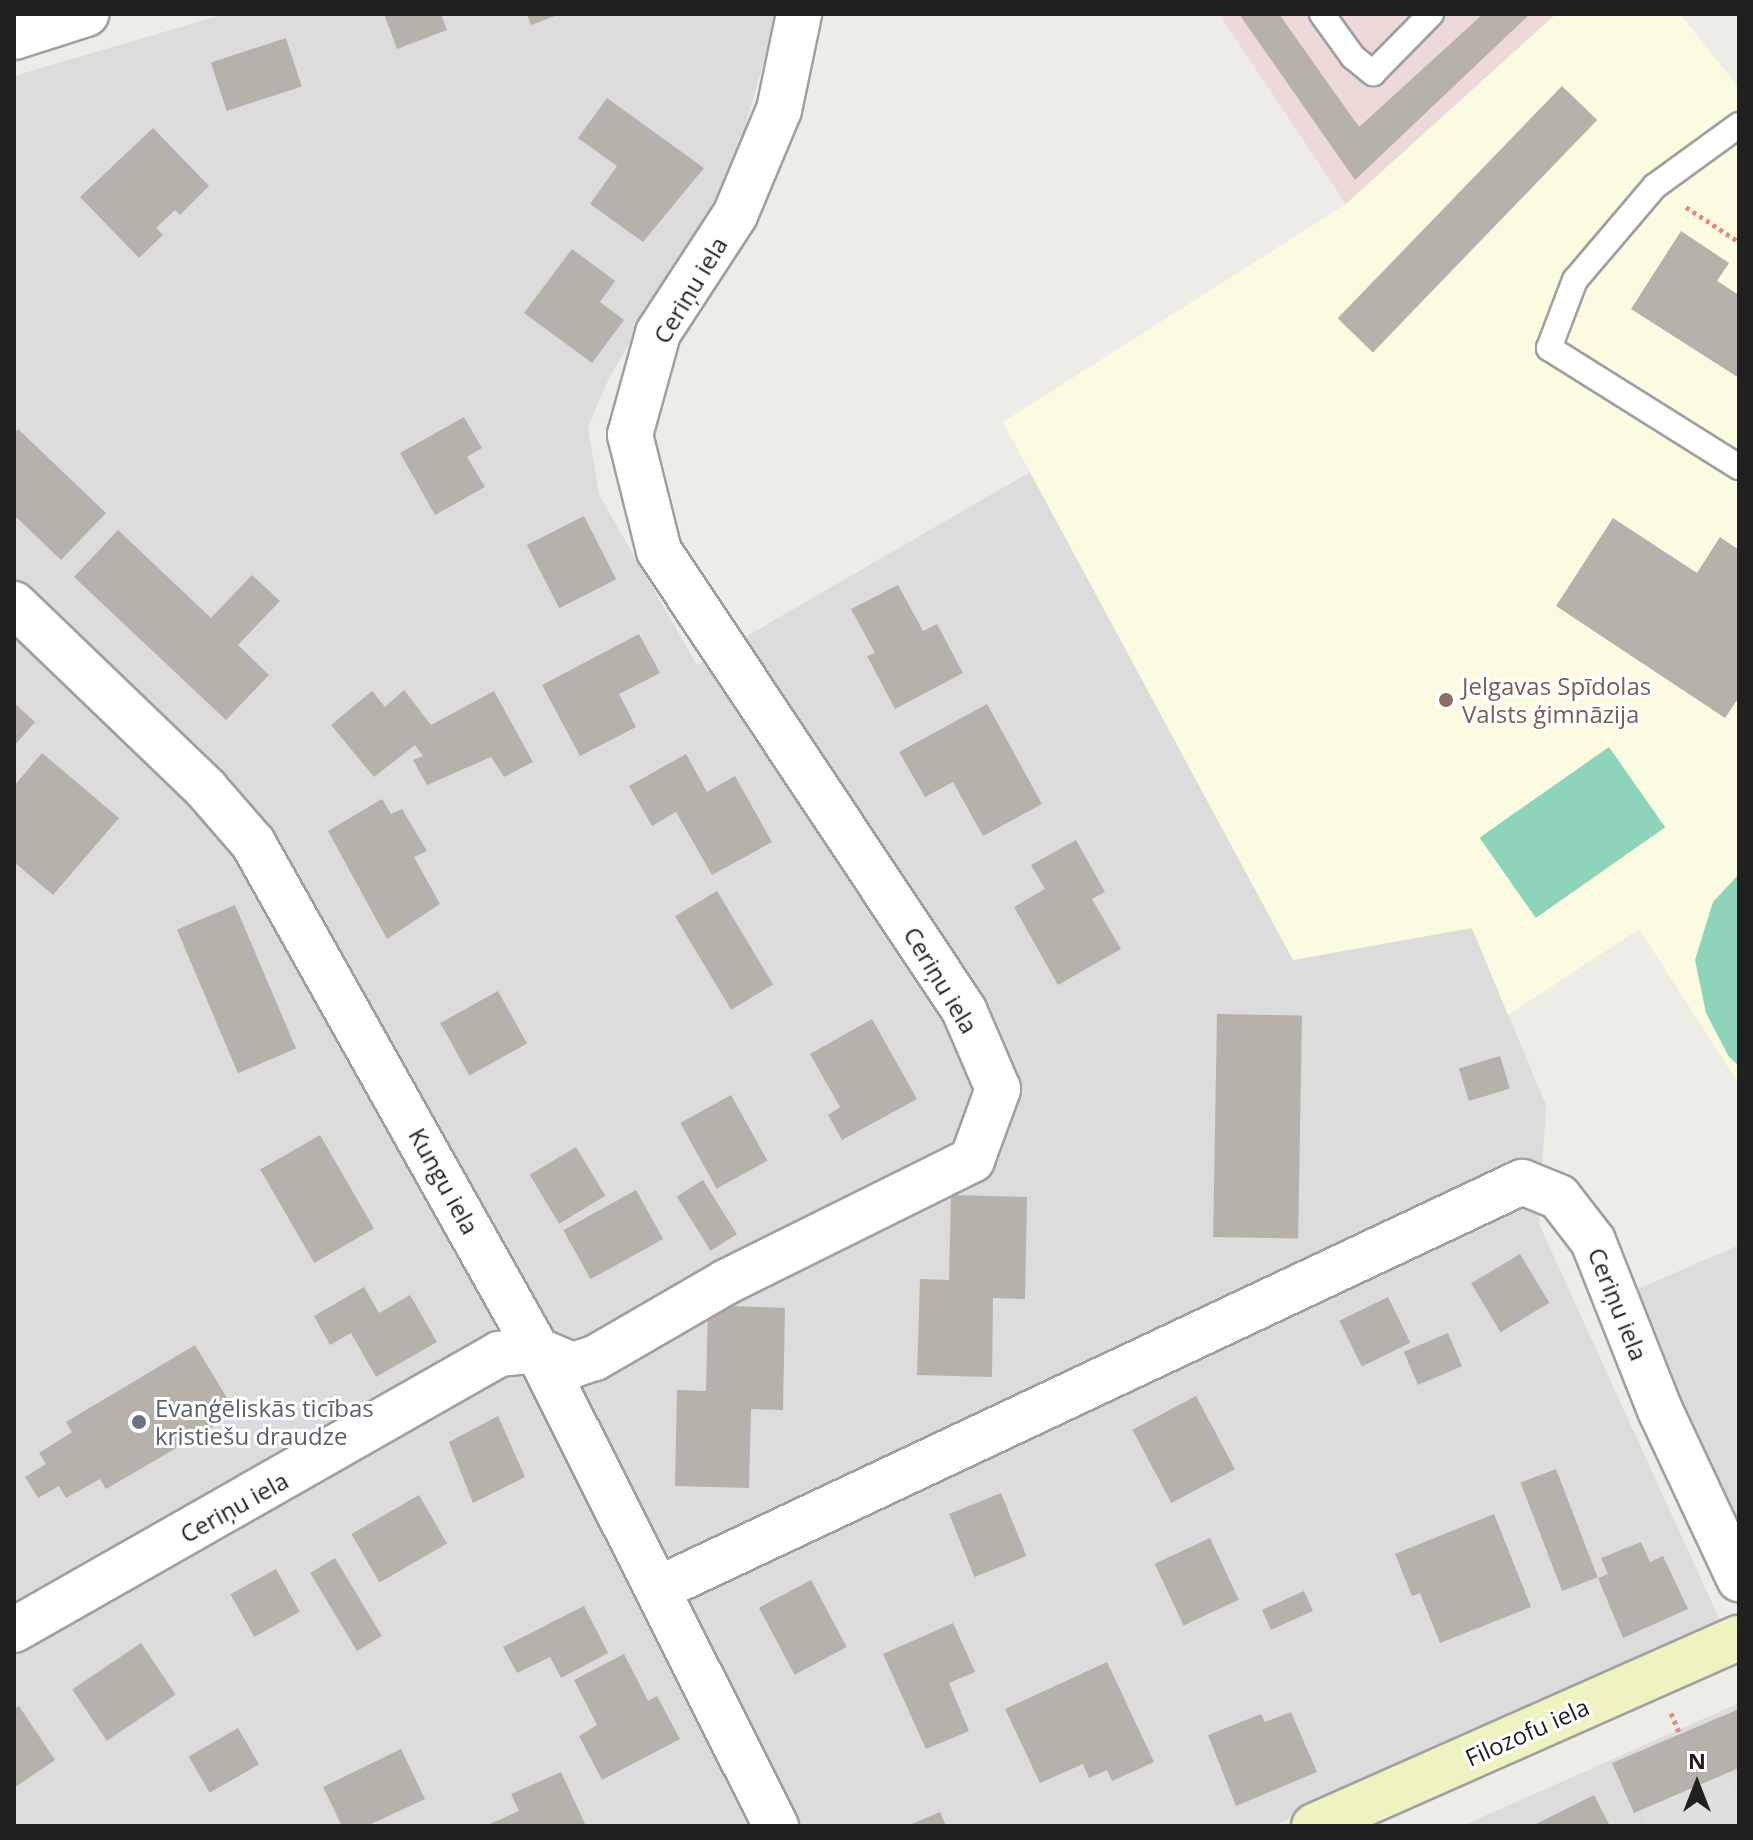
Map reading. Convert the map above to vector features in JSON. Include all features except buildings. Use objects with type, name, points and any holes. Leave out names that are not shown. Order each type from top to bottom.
[{"type":"street","points":[[14,37],[86,14]]},
{"type":"street","name":"Ceriņu iela","points":[[14,1630],[499,1354],[537,1350],[573,1365],[595,1358],[726,1282],[972,1160],[998,1089],[964,1010],[659,551],[630,435],[658,333],[735,215],[779,110],[799,14]]},
{"type":"street","name":"Kungu iela","points":[[14,604],[206,789],[253,843],[537,1350],[660,1588],[776,1826]]},
{"type":"street","name":"Ceriņu iela","points":[[660,1588],[1522,1182],[1559,1197],[1593,1241],[1660,1410],[1739,1579]]},
{"type":"street","name":"Filozofu iela","points":[[1314,1826],[1739,1638]]},
{"type":"lane","points":[[1322,14],[1353,57],[1373,73],[1431,14]]},
{"type":"lane","points":[[1739,125],[1655,186],[1575,280],[1549,348],[1739,467]]},
{"type":"path","points":[[1655,186],[1739,242]]},
{"type":"shaded area","points":[[225,14],[777,14],[733,170],[609,378],[588,427],[599,495],[697,665],[1030,472],[1293,959],[1472,928],[1546,1105],[1539,1224],[1723,1627],[1273,1826],[14,1826],[14,76]]},
{"type":"shaded area","points":[[1219,14],[1556,14],[1346,204]]},
{"type":"shaded area","name":"Jelgavas Spīdolas Valsts ģimnāzija","points":[[1556,14],[1680,14],[1739,88],[1739,1084],[1639,929],[1508,1015],[1472,928],[1293,960],[1003,422],[1346,204]]},
{"type":"shaded area","points":[[1739,1245],[1739,1525],[1631,1292]]},
{"type":"shaded area","points":[[1739,1703],[1739,1826],[1462,1826]]},
{"type":"shaded area","points":[[1726,1773],[1739,1799],[1739,1826],[1647,1826],[1640,1810]]},
{"type":"green space","points":[[1609,747],[1665,827],[1536,918],[1480,838]]},
{"type":"green space","points":[[1739,874],[1739,1066],[1729,1057],[1706,1013],[1695,960],[1713,902]]},
{"type":"place","name":"Jelgavas Spīdolas Valsts ģimnāzija","points":[[1446,700]]},
{"type":"place","name":"Evanģēliskās ticības kristiešu draudze","points":[[139,1422]]}]
